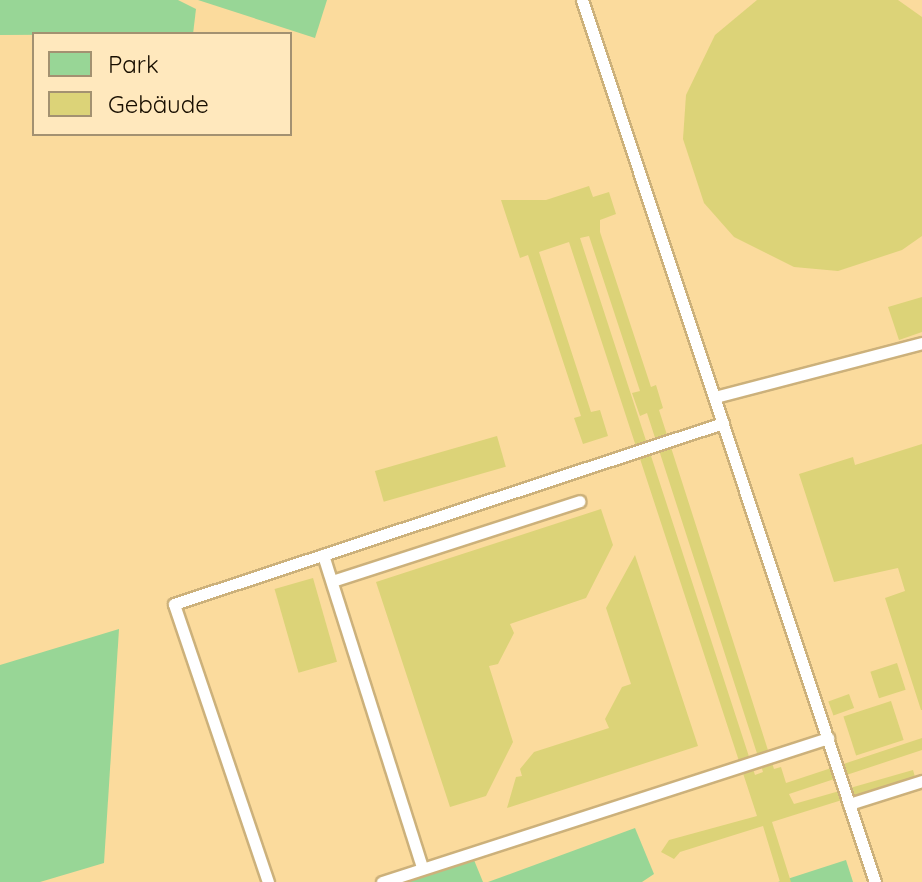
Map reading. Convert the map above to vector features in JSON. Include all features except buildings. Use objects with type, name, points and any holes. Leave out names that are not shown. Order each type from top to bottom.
[{"type":"lane","points":[[582,0],[875,882]]},
{"type":"lane","points":[[715,397],[922,343]]},
{"type":"lane","points":[[268,882],[174,604],[723,423]]},
{"type":"lane","points":[[332,581],[579,501]]},
{"type":"lane","points":[[323,555],[422,868]]},
{"type":"lane","points":[[382,882],[828,738]]},
{"type":"lane","points":[[849,804],[922,781]]},
{"type":"shaded area","points":[[0,0],[922,0],[922,882],[0,882]]},
{"type":"green space","points":[[0,0],[178,0],[196,9],[193,32],[32,32],[32,35],[0,35]]},
{"type":"green space","points":[[198,0],[327,0],[315,38]]},
{"type":"green space","points":[[119,629],[104,863],[40,882],[0,882],[0,665]]},
{"type":"green space","points":[[635,828],[654,874],[642,882],[488,882]]},
{"type":"green space","points":[[474,860],[483,882],[408,882]]},
{"type":"green space","points":[[846,860],[853,882],[778,882]]}]
